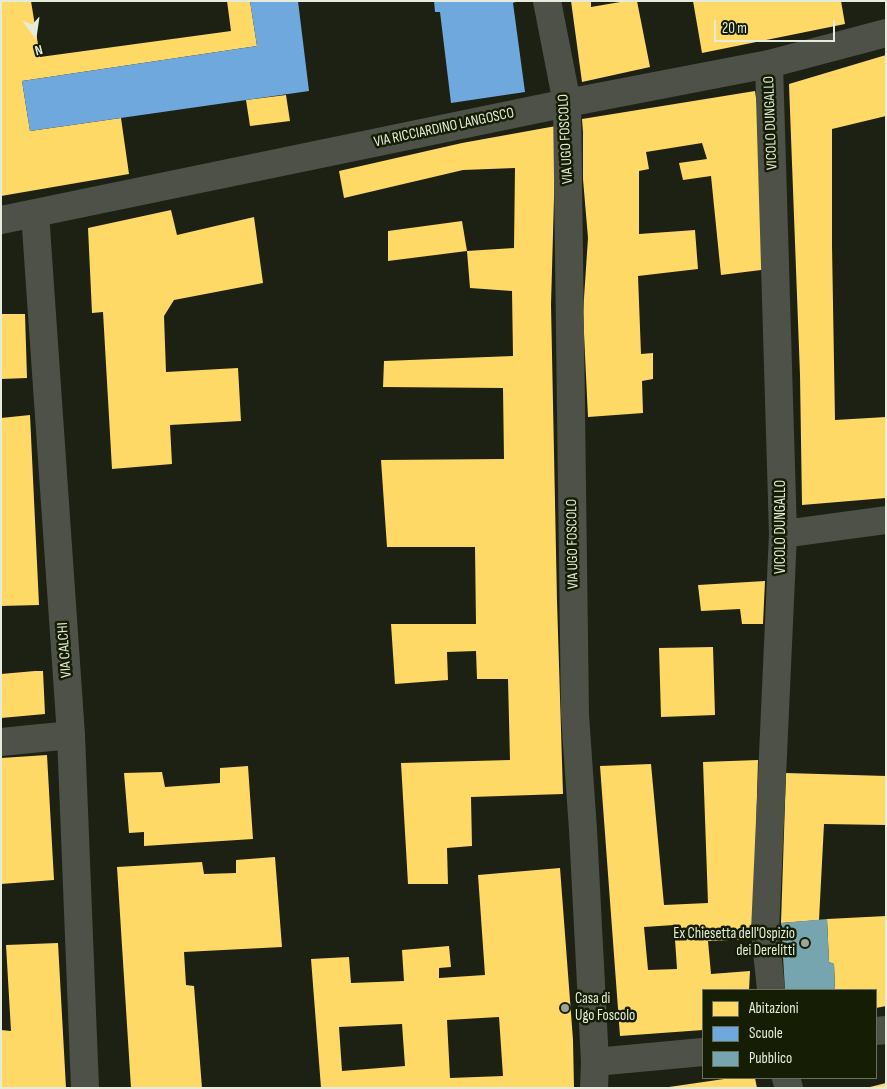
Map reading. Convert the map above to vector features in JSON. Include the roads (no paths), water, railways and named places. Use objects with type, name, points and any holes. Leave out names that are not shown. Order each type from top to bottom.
[{"type":"street","name":"VIA UGO FOSCOLO","points":[[547,1],[567,103],[575,715],[583,830],[594,1075]]},
{"type":"street","name":"VIA RICCIARDINO LANGOSCO","points":[[1,220],[567,103],[769,64],[886,33]]},
{"type":"street","name":"VICOLO DUNGALLO","points":[[769,64],[783,534],[766,931],[771,989]]},
{"type":"street","name":"VIA CALCHI","points":[[35,213],[71,735],[85,1088]]},
{"type":"street","points":[[783,534],[886,520]]},
{"type":"street","points":[[1,742],[71,735]]},
{"type":"street","points":[[594,1075],[702,1052]]},
{"type":"place","name":"Ex Chiesetta dell'Ospizio dei Derelitti","points":[[805,943]]},
{"type":"place","name":"Casa di Ugo Foscolo","points":[[565,1008]]}]
